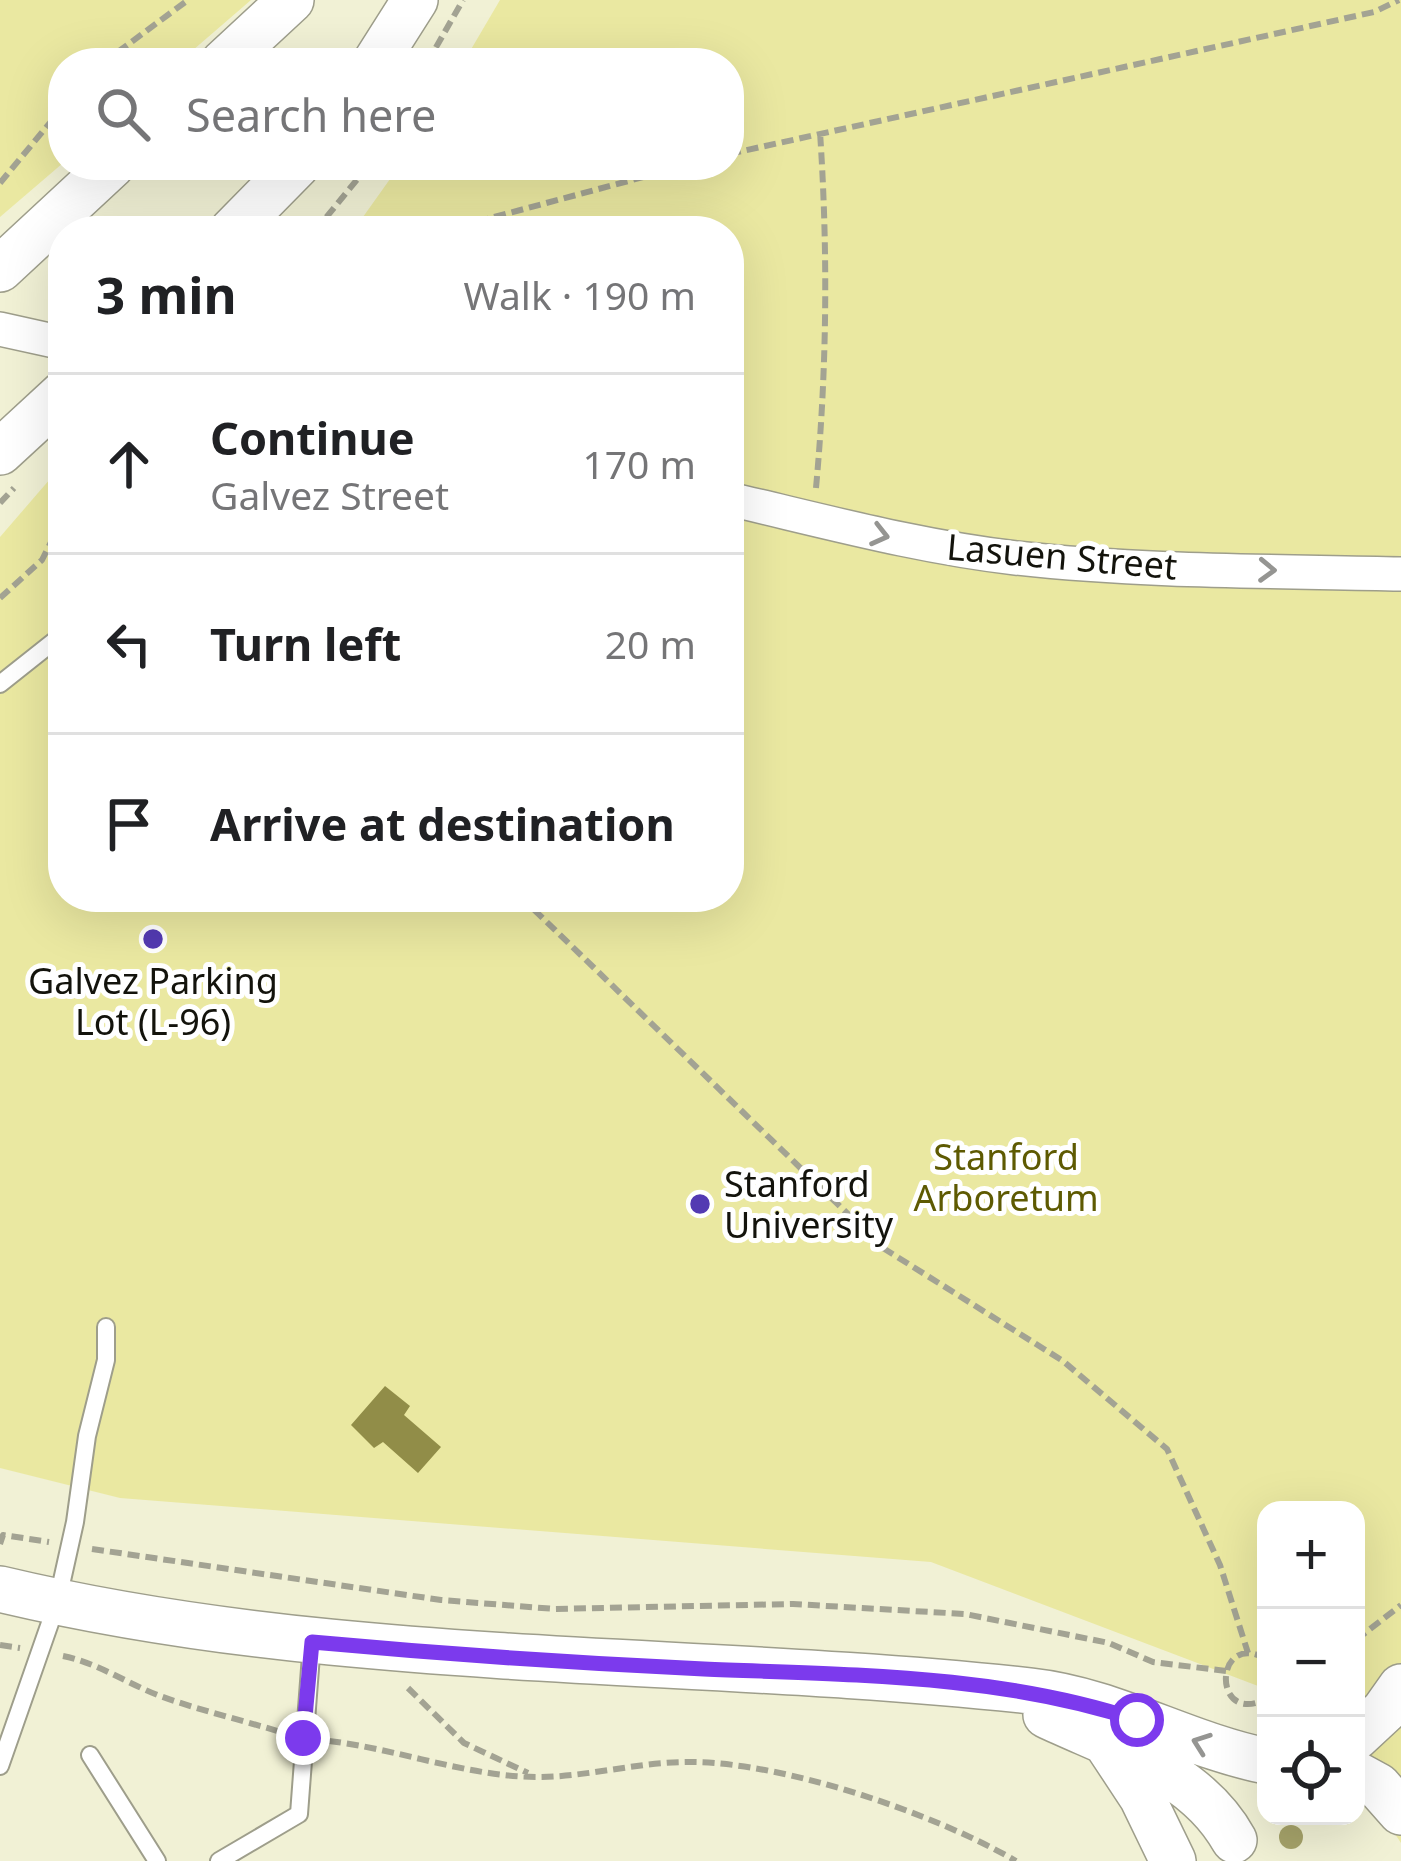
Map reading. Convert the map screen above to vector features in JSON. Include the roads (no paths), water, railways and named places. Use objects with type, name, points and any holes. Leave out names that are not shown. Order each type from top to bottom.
[{"type":"street","points":[[239,48],[291,0]]},
{"type":"street","points":[[385,48],[415,0]]},
{"type":"street","points":[[57,216],[96,180]]},
{"type":"street","points":[[247,216],[282,180]]},
{"type":"street","points":[[0,269],[48,224]]},
{"type":"street","points":[[0,329],[48,340]]},
{"type":"street","points":[[0,452],[48,408]]},
{"type":"street","name":"Lasuen Street","points":[[744,502],[897,540],[1014,558],[1105,566],[1401,574]]},
{"type":"street","points":[[0,1589],[172,1624],[312,1642],[564,1662],[886,1676],[1033,1691],[1081,1701],[1257,1759]]},
{"type":"street","points":[[1365,1729],[1401,1687]]},
{"type":"street","points":[[995,1689],[1194,1790],[1225,1822],[1236,1850]]},
{"type":"street","points":[[1108,1744],[1142,1796],[1173,1861]]},
{"type":"street","points":[[1365,1779],[1378,1786],[1401,1813]]},
{"type":"street","points":[[1236,1850],[1248,1802],[1257,1791]]},
{"type":"lane","points":[[0,684],[48,646]]},
{"type":"lane","points":[[0,1766],[57,1603],[87,1436],[106,1360],[106,1327]]},
{"type":"lane","points":[[219,1861],[299,1814],[312,1642]]},
{"type":"lane","points":[[90,1755],[157,1861]]},
{"type":"place","name":"Galvez Parking Lot (L-96)","points":[[153,939]]},
{"type":"place","name":"Stanford University","points":[[700,1204]]},
{"type":"park label","name":"Stanford Arboretum","points":[[1006,1176]]}]
